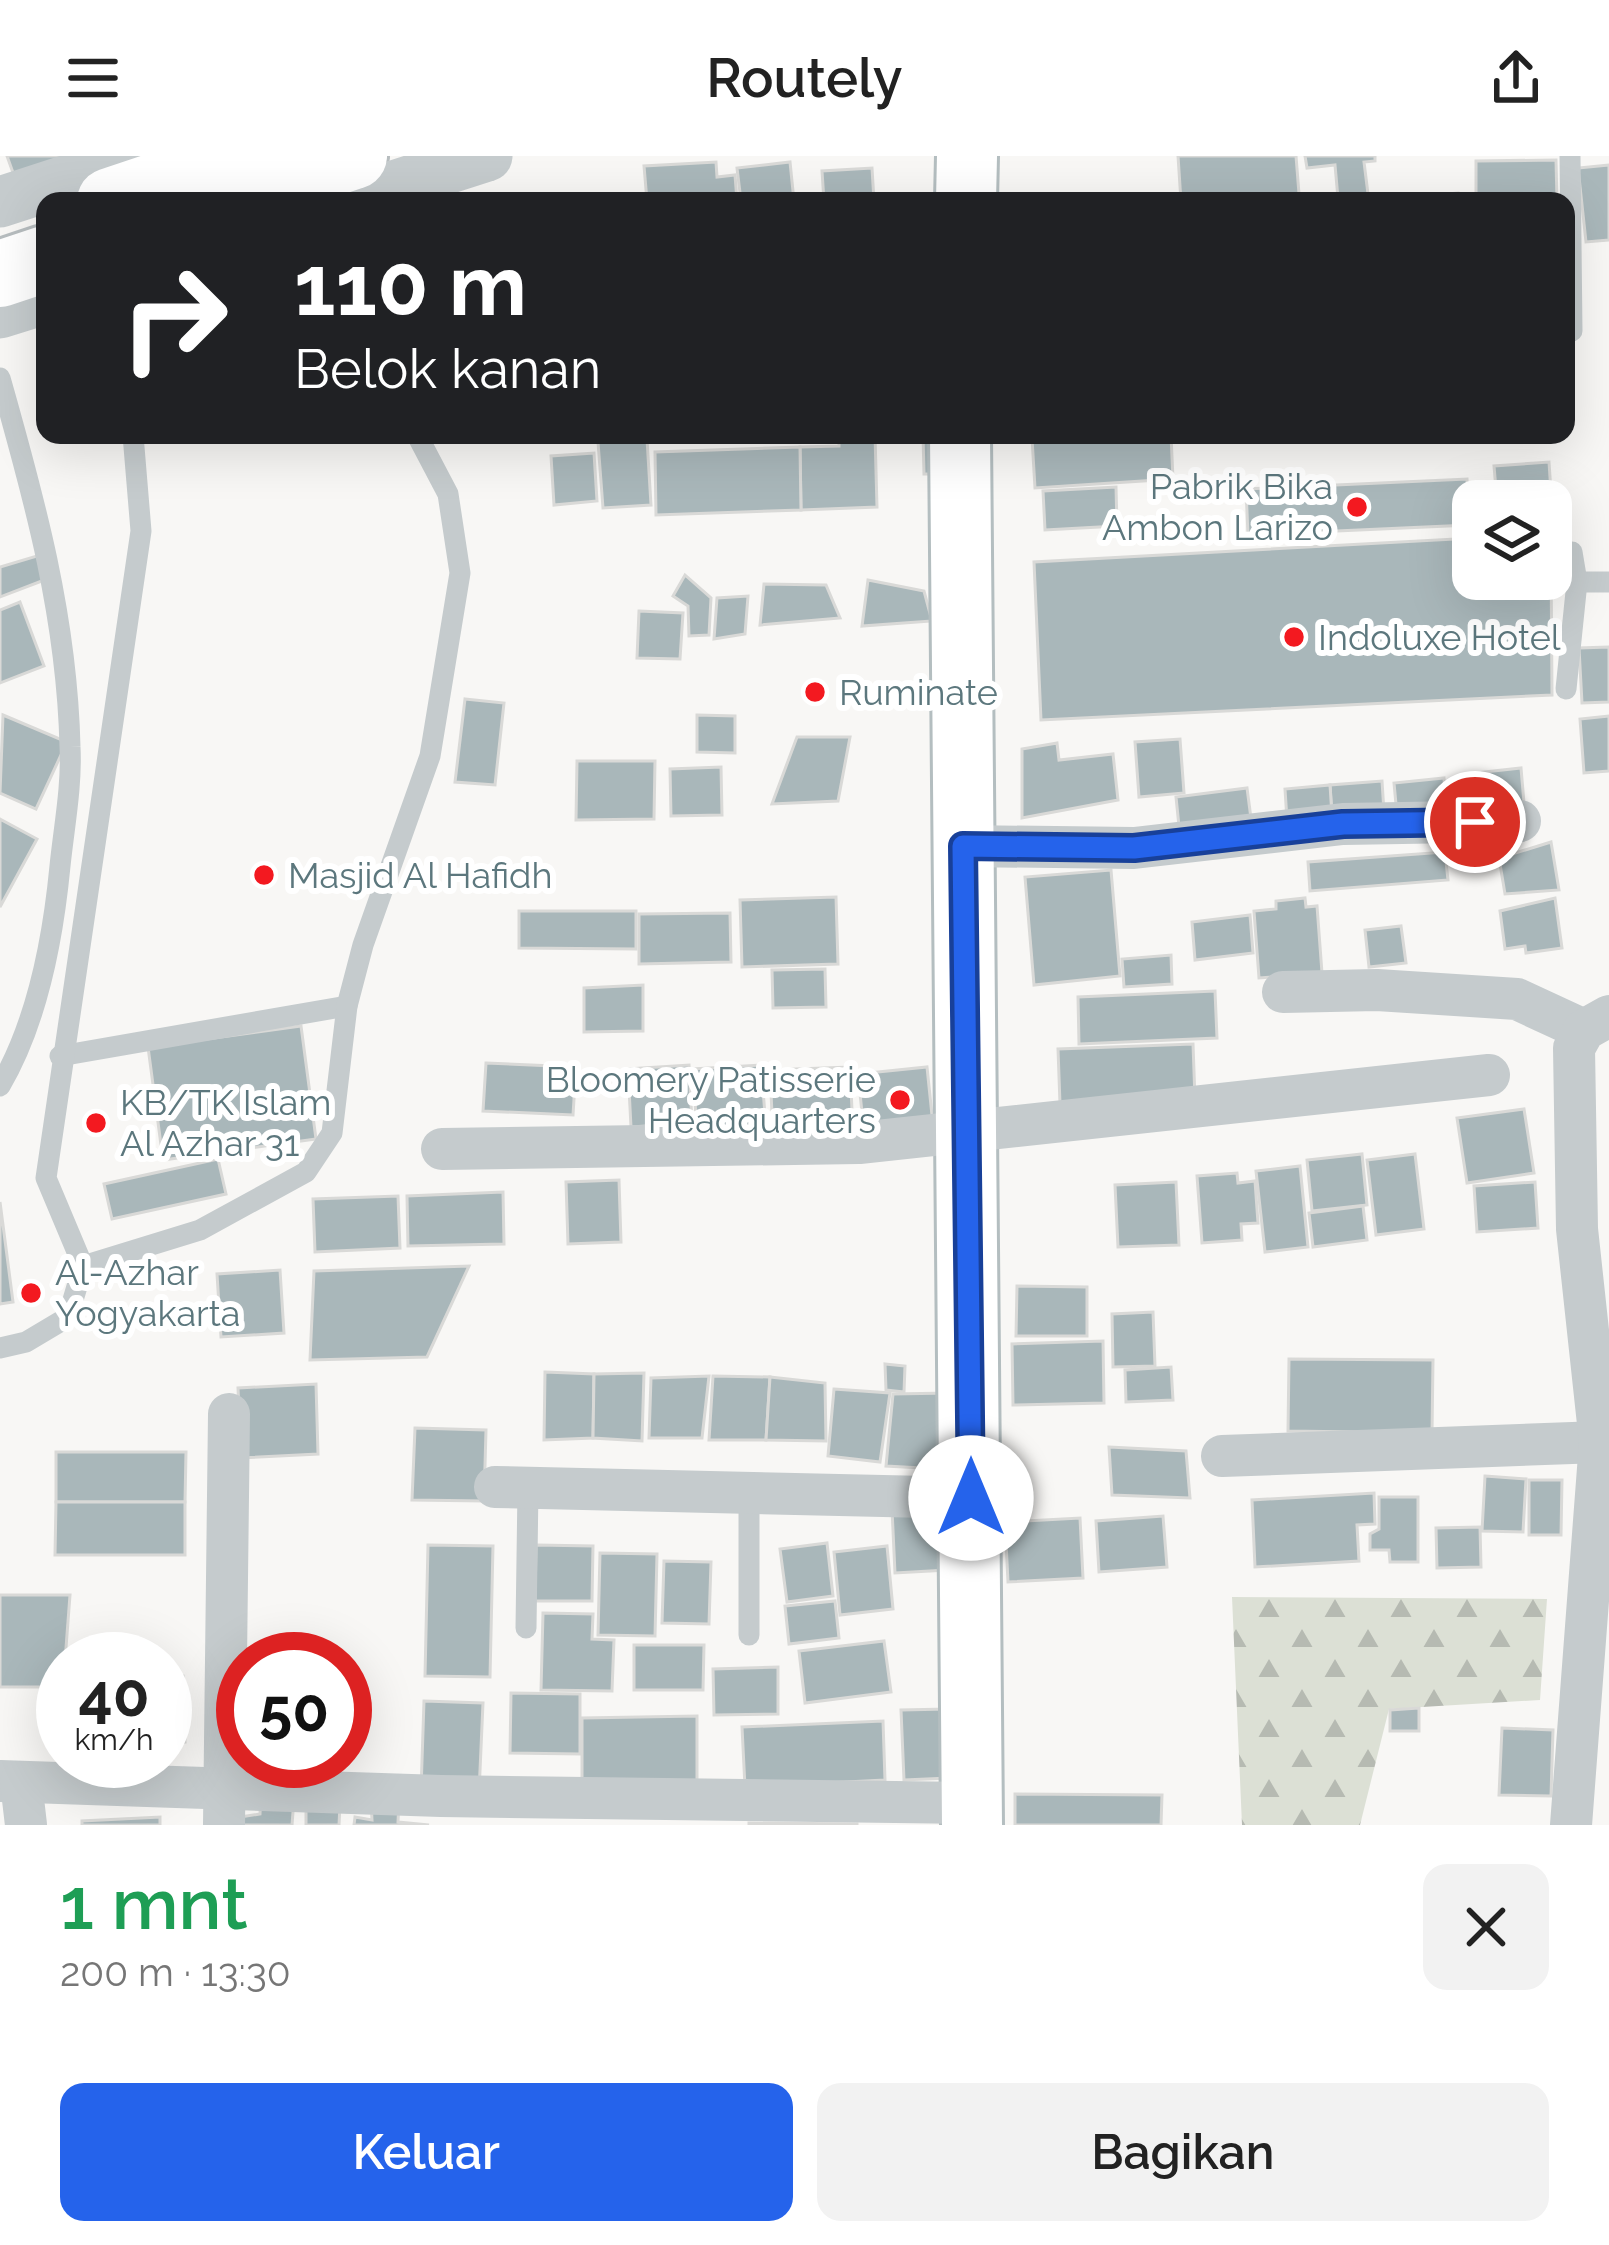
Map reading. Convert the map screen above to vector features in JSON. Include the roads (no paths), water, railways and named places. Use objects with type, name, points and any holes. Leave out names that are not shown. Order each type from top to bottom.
[{"type":"highway","points":[[137,192],[245,156]]},
{"type":"highway","points":[[246,192],[354,156]]},
{"type":"highway","points":[[0,237],[36,226]]},
{"type":"highway","points":[[0,274],[36,262]]},
{"type":"main road","points":[[966,192],[968,156]]},
{"type":"main road","points":[[960,444],[972,1814]]},
{"type":"street","points":[[0,202],[142,156]]},
{"type":"street","points":[[374,192],[487,156]]},
{"type":"street","points":[[0,314],[36,302]]},
{"type":"street","points":[[963,846],[1134,848],[1343,824],[1520,821]]},
{"type":"street","points":[[1282,992],[1377,990],[1517,999],[1596,1023],[1574,1048],[1577,1229],[1600,1442],[1571,1825]]},
{"type":"street","points":[[442,1149],[859,1143],[1490,1076]]},
{"type":"street","points":[[224,1806],[229,1414]]},
{"type":"street","points":[[1222,1456],[1600,1442]]},
{"type":"street","points":[[512,1488],[749,1497],[971,1498]]},
{"type":"street","points":[[26,1825],[10,1782],[224,1806],[972,1814]]},
{"type":"lane","points":[[1570,156],[1570,192]]},
{"type":"lane","points":[[0,1086],[16,1059],[55,918],[71,752],[64,638],[48,549],[2,394]]},
{"type":"lane","points":[[0,1348],[26,1342],[68,1317],[83,1266],[46,1178],[60,1056],[119,701],[141,531],[135,444]]},
{"type":"lane","points":[[83,1266],[200,1230],[306,1172],[332,1133],[347,1006],[363,945],[430,756],[460,573],[448,494],[422,444]]},
{"type":"lane","points":[[1566,689],[1576,582],[1572,552]]},
{"type":"lane","points":[[1576,582],[1609,582]]},
{"type":"lane","points":[[60,1056],[347,1006]]},
{"type":"lane","points":[[512,1488],[526,1628]]},
{"type":"lane","points":[[748,1636],[749,1497]]},
{"type":"place","name":"Pabrik Bika Ambon Larizo","points":[[1357,507]]},
{"type":"place","name":"Indoluxe Hotel","points":[[1294,637]]},
{"type":"place","name":"Ruminate","points":[[815,692]]},
{"type":"place","name":"Masjid Al Hafidh","points":[[264,875]]},
{"type":"place","name":"Bloomery Patisserie Headquarters","points":[[900,1100]]},
{"type":"place","name":"KB/TK Islam Al Azhar 31","points":[[96,1123]]},
{"type":"place","name":"Al-Azhar Yogyakarta","points":[[31,1293]]}]
